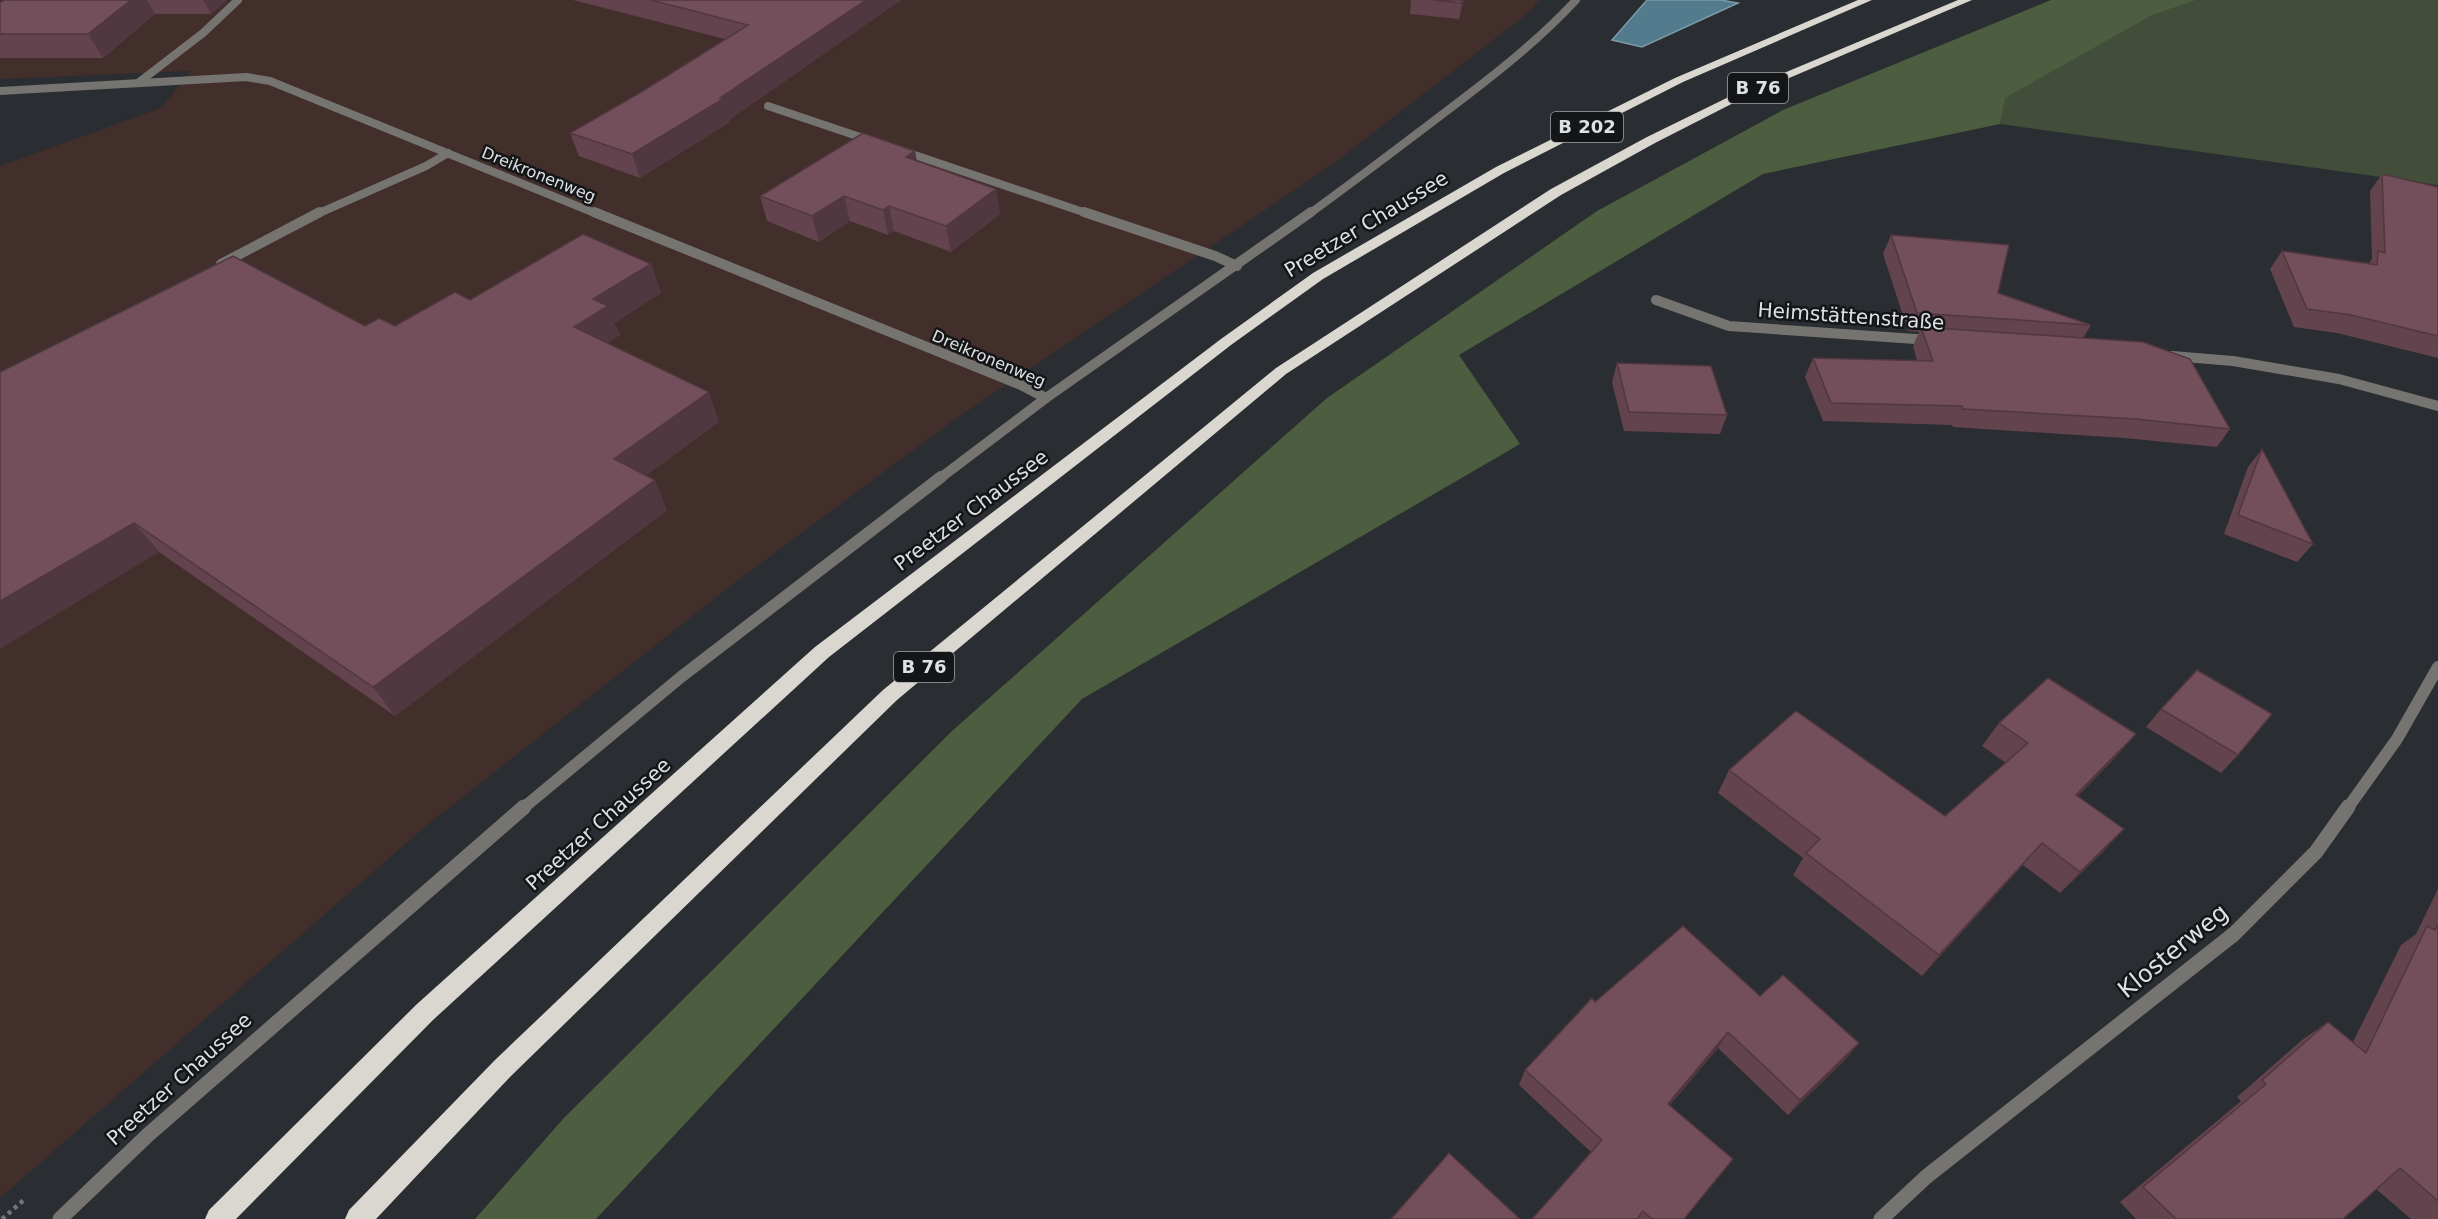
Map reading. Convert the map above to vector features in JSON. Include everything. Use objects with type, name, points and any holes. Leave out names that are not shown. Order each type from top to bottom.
[{"type":"highway","name":"Preetzer Chaussee","points":[[218,1219],[425,1012],[822,652],[1226,342],[1318,276],[1521,160],[1679,80],[1868,0]]},
{"type":"highway","name":"B 76","points":[[358,1219],[503,1068],[890,695],[1281,371],[1556,192],[1651,140],[1745,93],[1967,0]]},
{"type":"street","points":[[138,83],[203,33],[238,0]]},
{"type":"street","name":"Preetzer Chaussee","points":[[60,1219],[158,1126],[481,843],[690,669],[1046,398],[1364,175],[1481,85],[1548,29],[1576,0]]},
{"type":"street","name":"Dreikronenweg","points":[[0,91],[246,77],[270,81],[1046,398]]},
{"type":"street","points":[[768,106],[880,144]]},
{"type":"street","points":[[891,147],[1215,256],[1237,266]]},
{"type":"street","points":[[208,271],[320,212],[426,166],[448,153]]},
{"type":"street","name":"Heimstättenstraße","points":[[1656,300],[1729,326],[1940,341]]},
{"type":"street","points":[[2163,356],[2233,361],[2339,379],[2438,406]]},
{"type":"street","name":"Klosterweg","points":[[1881,1219],[1926,1177],[2242,926],[2316,852],[2397,740],[2438,667]]},
{"type":"shaded area","points":[[0,0],[1539,0],[1531,11],[1333,164],[954,420],[737,581],[426,826],[0,1198],[0,166],[161,108],[191,71],[0,79]]},
{"type":"green space","points":[[2051,0],[2197,0],[2153,15],[2005,98],[2000,124],[1763,174],[1459,355],[1520,444],[1082,699],[596,1219],[475,1219],[563,1119],[952,731],[1327,398],[1597,211],[1783,110]]},
{"type":"green space","points":[[2197,0],[2438,0],[2438,185],[2000,124],[2004,98],[2153,15]]},
{"type":"water","points":[[1647,0],[1721,0],[1738,3],[1642,47],[1612,40]]},
{"type":"building","points":[[4,0],[131,0],[88,34],[0,34],[0,3]]},
{"type":"building","points":[[651,0],[866,0],[720,98],[723,99],[632,154],[570,133],[643,91],[748,25]]},
{"type":"building","points":[[1433,0],[1462,0],[1461,3]]},
{"type":"building","points":[[863,133],[915,151],[906,157],[996,189],[946,226],[889,206],[883,210],[844,196],[812,216],[760,196]]},
{"type":"building","points":[[2382,174],[2438,187],[2438,336],[2351,315],[2307,309],[2282,251],[2377,265],[2378,251],[2385,253]]},
{"type":"building","points":[[583,234],[651,264],[593,299],[608,306],[574,327],[709,392],[614,459],[655,480],[373,687],[134,523],[0,601],[0,372],[233,256],[365,326],[379,318],[395,326],[455,292],[470,300]]},
{"type":"building","points":[[1891,235],[2009,245],[1998,293],[2091,325],[1917,313]]},
{"type":"building","points":[[1921,327],[2143,342],[2190,359],[2230,429],[2136,419],[1963,409],[1962,406],[1831,403],[1813,358],[1933,361]]},
{"type":"building","points":[[1617,363],[1711,366],[1727,415],[1629,412]]},
{"type":"building","points":[[2262,449],[2313,544],[2238,515]]},
{"type":"building","points":[[2197,670],[2272,714],[2238,755],[2161,709]]},
{"type":"building","points":[[2048,678],[2136,734],[2076,795],[2124,829],[2080,872],[2042,843],[1939,955],[1806,853],[1820,839],[1729,770],[1796,711],[1945,816],[2028,743],[1999,723]]},
{"type":"building","points":[[2438,925],[2438,1201],[2400,1168],[2343,1219],[2176,1219],[2143,1187],[2266,1084],[2262,1080],[2328,1022],[2366,1053],[2427,926],[2435,930]]},
{"type":"building","points":[[1683,926],[1760,996],[1783,975],[1859,1043],[1800,1100],[1728,1032],[1668,1104],[1733,1159],[1684,1219],[1652,1219],[1643,1211],[1637,1219],[1532,1219],[1602,1140],[1525,1070],[1592,998],[1595,1002]]},
{"type":"building","points":[[1449,1153],[1520,1219],[1391,1219]]}]
